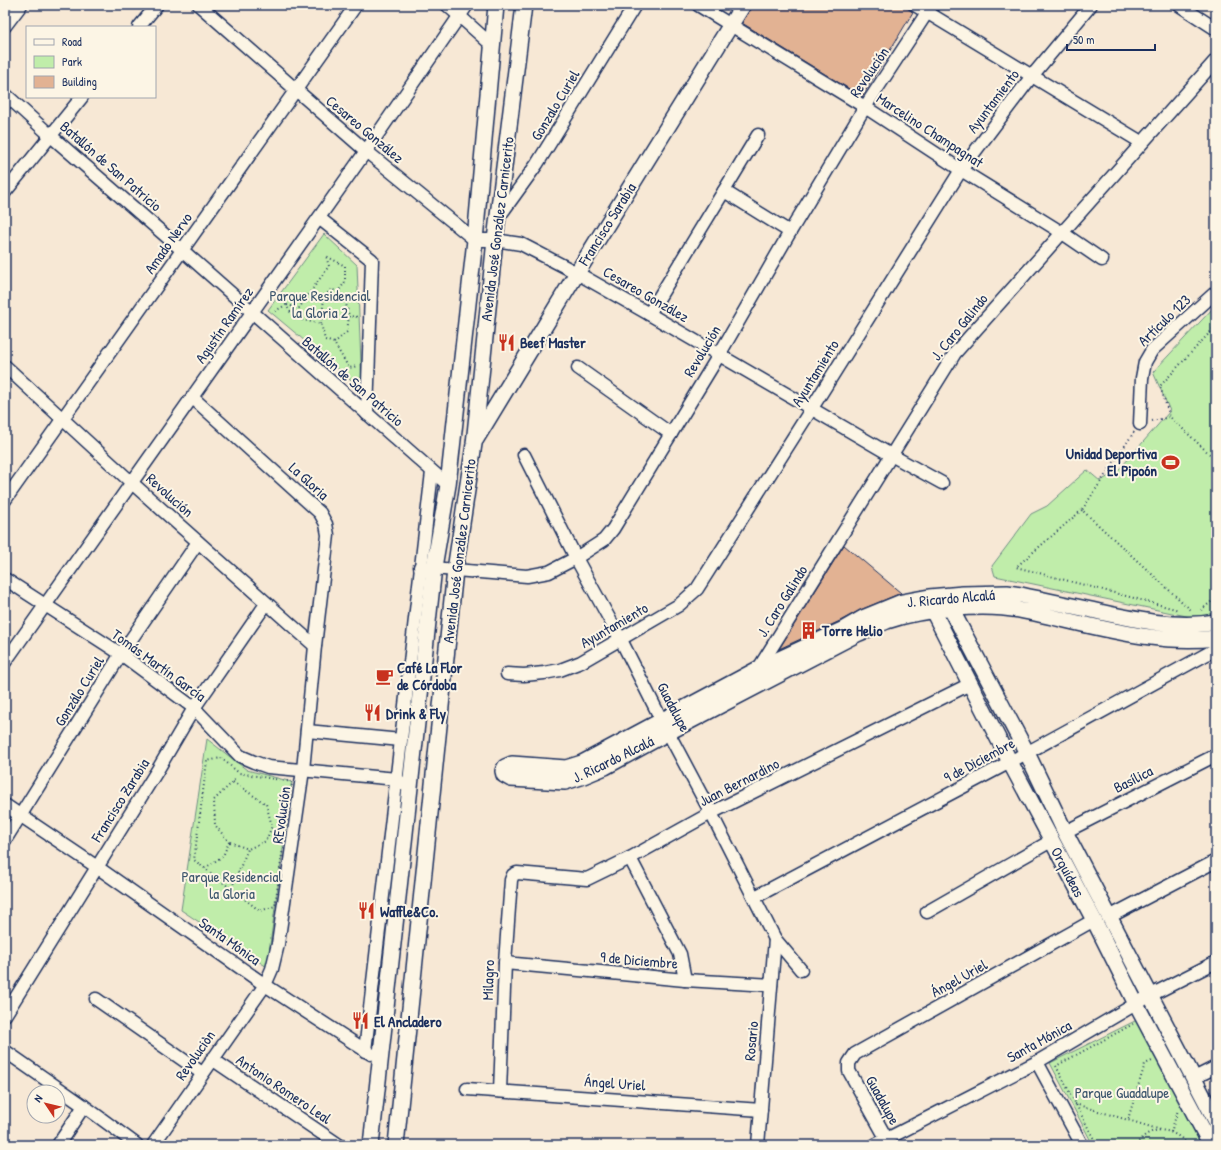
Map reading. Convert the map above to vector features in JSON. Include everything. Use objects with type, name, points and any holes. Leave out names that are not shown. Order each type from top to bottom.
[{"type":"street","points":[[5,26],[21,5]]},
{"type":"street","points":[[140,26],[157,5]]},
{"type":"street","name":"Cesareo González","points":[[199,5],[366,152],[475,240],[495,240],[521,244],[577,273],[942,483]]},
{"type":"street","name":"Amado Nervo","points":[[5,500],[356,5]]},
{"type":"street","points":[[446,5],[493,46]]},
{"type":"street","name":"Agustín Ramírez","points":[[5,662],[46,606],[251,312],[366,152],[467,5]]},
{"type":"street","name":"Avenida José González Carnicerito","points":[[371,1145],[409,790],[427,567],[448,485],[475,240],[496,5]]},
{"type":"street","name":"Avenida José González Carnicerito","points":[[396,1145],[455,570],[474,444],[495,240],[524,5]]},
{"type":"street","name":"Gonzalo Curiel","points":[[498,218],[538,164],[635,5]]},
{"type":"street","name":"Marcelino Champagnat","points":[[698,5],[865,107],[961,170],[1062,232],[1102,260]]},
{"type":"street","name":"Francisco Sarabia","points":[[474,444],[577,273],[743,5]]},
{"type":"street","points":[[915,5],[930,9],[1032,76],[1142,142]]},
{"type":"street","name":"Ayuntamiento","points":[[507,674],[524,675],[544,673],[560,670],[581,662],[679,605],[697,588],[961,170],[1032,76],[1092,5]]},
{"type":"street","points":[[1180,5],[1216,29]]},
{"type":"street","name":"Revolución","points":[[427,567],[527,576],[549,572],[576,558],[604,540],[613,529],[719,355],[790,232],[865,107],[930,9]]},
{"type":"street","name":"J. Caro Galindo","points":[[748,691],[758,669],[955,353],[1216,60]]},
{"type":"street","name":"Batallón de San Patricio","points":[[5,94],[448,485]]},
{"type":"street","points":[[5,192],[81,98]]},
{"type":"street","points":[[649,314],[758,135]]},
{"type":"street","points":[[724,191],[790,232]]},
{"type":"street","points":[[319,218],[372,260],[367,414]]},
{"type":"street","name":"Artículo 123","points":[[1140,424],[1142,378],[1145,362],[1152,350],[1216,292]]},
{"type":"street","name":"Revolución","points":[[5,366],[314,646]]},
{"type":"street","points":[[578,368],[671,434]]},
{"type":"street","name":"La Gloria","points":[[192,398],[320,513],[326,524],[328,535],[314,646]]},
{"type":"street","name":"Guadalupe","points":[[524,455],[576,558],[621,640],[755,897],[775,939],[801,970]]},
{"type":"street","points":[[365,1051],[401,740],[427,567],[432,472]]},
{"type":"street","name":"Gonzálo Curiel","points":[[5,840],[121,654],[198,542]]},
{"type":"street","name":"Tomás Martín García","points":[[5,579],[121,654],[194,708],[240,756],[268,767],[397,779]]},
{"type":"street","name":"J. Ricardo Alcalá","points":[[931,604],[912,614],[887,621],[857,634],[748,691],[665,726],[582,764],[566,768],[512,764],[505,767],[503,771],[504,775],[511,779],[565,782],[605,767],[665,726],[758,669],[844,629],[863,618],[902,602],[931,604],[1007,593],[1137,620],[1186,624],[1207,624],[1216,622]]},
{"type":"street","name":"J. Ricardo Alcalá","points":[[949,602],[986,608],[1018,609],[1127,634],[1163,638],[1216,638]]},
{"type":"street","name":"Orquídeas","points":[[949,602],[1027,753],[1065,832],[1216,1121]]},
{"type":"street","name":"Francisco Zarabia","points":[[5,1015],[157,771],[194,708],[266,604]]},
{"type":"street","name":"Orquídeas","points":[[931,604],[1010,762],[1211,1145]]},
{"type":"street","name":"REvolución","points":[[265,985],[272,969],[278,944],[303,770],[314,646]]},
{"type":"street","name":"9 de Diciembre","points":[[755,897],[1027,753],[1216,649]]},
{"type":"street","name":"Juan Bernardino","points":[[517,873],[587,879],[630,858],[711,813],[970,684]]},
{"type":"street","points":[[307,731],[401,740]]},
{"type":"street","name":"Basílica","points":[[1065,832],[1216,755]]},
{"type":"street","points":[[397,779],[409,790]]},
{"type":"street","name":"Santa Mónica","points":[[5,806],[97,867],[265,985],[379,1059]]},
{"type":"street","points":[[928,912],[1051,841]]},
{"type":"street","points":[[630,858],[680,954],[685,980]]},
{"type":"street","points":[[1109,916],[1216,861]]},
{"type":"street","name":"Milagro","points":[[500,1091],[505,963],[511,880],[517,873]]},
{"type":"street","name":"Ángel Uriel","points":[[849,1071],[849,1063],[855,1054],[1094,920]]},
{"type":"street","name":"Rosario","points":[[758,1145],[775,939]]},
{"type":"street","name":"Santa Mónica","points":[[875,1145],[888,1142],[1037,1062],[1151,995],[1216,962]]},
{"type":"street","name":"9 de Diciembre","points":[[505,963],[685,980],[771,985]]},
{"type":"street","name":"Revoluciòn","points":[[153,1145],[265,985]]},
{"type":"street","points":[[96,999],[202,1073]]},
{"type":"street","points":[[5,1051],[137,1145]]},
{"type":"street","name":"Antonio Romero Leal","points":[[212,1059],[339,1145]]},
{"type":"street","points":[[1037,1062],[1080,1144]]},
{"type":"street","points":[[1194,1078],[1216,1067]]},
{"type":"street","name":"Guadalupe","points":[[849,1071],[888,1142]]},
{"type":"street","name":"Ángel Uriel","points":[[467,1089],[761,1110]]},
{"type":"street","points":[[58,1145],[84,1106]]},
{"type":"path","points":[[275,311],[286,305],[299,308],[329,266],[326,256],[345,266],[345,282],[338,292]]},
{"type":"path","points":[[334,343],[347,332],[348,316],[345,300],[338,292],[331,289],[324,298],[321,324],[325,340],[334,343],[349,368],[361,365]]},
{"type":"path","points":[[286,305],[294,318],[321,324]]},
{"type":"path","points":[[348,316],[359,317],[359,324]]},
{"type":"path","points":[[1216,326],[1160,386],[1170,417],[1216,460]]},
{"type":"path","points":[[1170,417],[1140,424],[1082,510],[1016,567],[1181,610]]},
{"type":"path","points":[[1082,510],[1196,614]]},
{"type":"path","points":[[1196,614],[1216,598]]},
{"type":"path","points":[[1188,612],[1196,614]]},
{"type":"path","points":[[221,758],[239,773],[292,782],[275,906],[260,911],[231,889],[194,860],[207,761],[221,758]]},
{"type":"path","points":[[233,782],[266,804],[272,826],[266,841],[248,848],[229,842],[215,825],[214,800],[237,778]]},
{"type":"path","points":[[205,868],[223,856],[229,842]]},
{"type":"path","points":[[231,889],[248,848]]},
{"type":"path","points":[[1097,1145],[1056,1066],[1134,1024]]},
{"type":"path","points":[[1128,1120],[1145,1064],[1155,1059]]},
{"type":"path","points":[[1075,1104],[1171,1132],[1181,1137],[1188,1145]]},
{"type":"path","points":[[1171,1132],[1179,1105]]},
{"type":"path","points":[[1136,1145],[1140,1139],[1149,1133],[1160,1130]]},
{"type":"green space","name":"Parque Residencial la Gloria 2","points":[[324,234],[357,265],[362,389],[268,310]]},
{"type":"green space","name":"Unidad Deportiva El Pipoón","points":[[1216,305],[1216,612],[1196,618],[995,576],[992,566],[1031,514],[1047,506],[1087,470],[1100,481],[1117,472],[1170,411],[1153,372]]},
{"type":"green space","name":"Parque Residencial la Gloria","points":[[207,739],[247,770],[292,782],[267,967],[181,910]]},
{"type":"green space","name":"Parque Guadalupe","points":[[1141,1018],[1209,1145],[1093,1145],[1050,1063]]},
{"type":"building","points":[[752,5],[902,5],[913,12],[862,97],[742,23]]},
{"type":"building","name":"Torre Helio","points":[[844,545],[901,593],[860,610],[840,621],[779,649]]},
{"type":"place","name":"Beef Master","points":[[507,342]]},
{"type":"place","name":"Unidad Deportiva El Pipoón","points":[[1170,462]]},
{"type":"place","name":"Torre Helio","points":[[809,630]]},
{"type":"place","name":"Café La Flor de Córdoba","points":[[384,676]]},
{"type":"place","name":"Drink & Fly","points":[[373,713]]},
{"type":"place","name":"Waffle&Co.","points":[[367,911]]},
{"type":"place","name":"El Ancladero","points":[[361,1021]]}]
